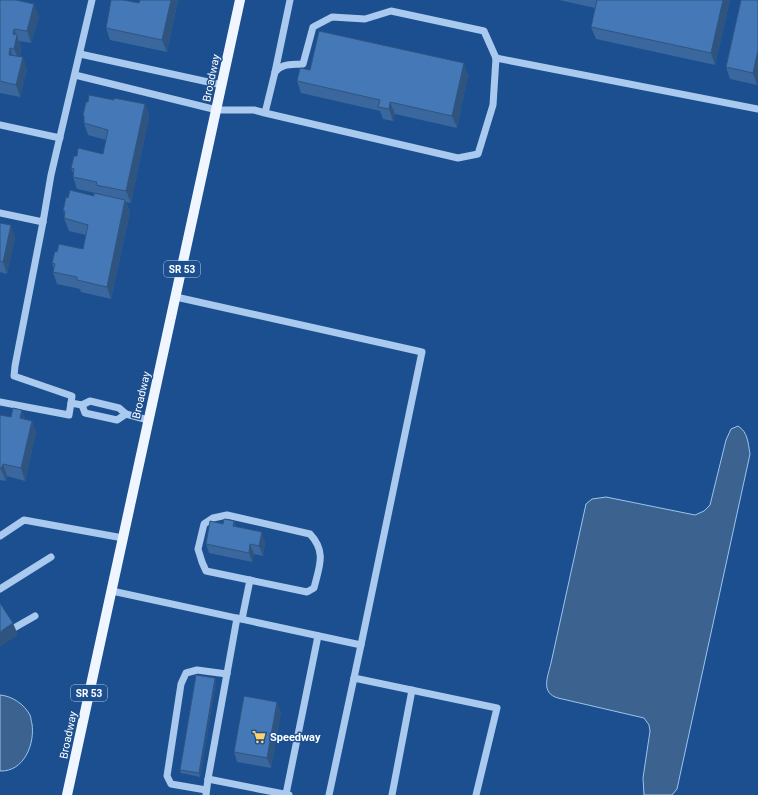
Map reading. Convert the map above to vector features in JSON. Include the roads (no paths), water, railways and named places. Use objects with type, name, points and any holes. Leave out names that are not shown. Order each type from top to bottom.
[{"type":"main road","name":"Broadway","points":[[67,795],[240,0]]},
{"type":"lane","points":[[0,402],[69,415],[72,396],[14,376],[60,138],[92,0]]},
{"type":"lane","points":[[264,113],[275,72],[290,0]]},
{"type":"lane","points":[[75,75],[217,110],[254,110],[458,158],[478,154],[493,105],[496,58],[484,31],[391,11],[365,19],[332,17],[326,20],[313,27],[303,64],[283,65],[275,72]]},
{"type":"lane","points":[[80,54],[222,85]]},
{"type":"lane","points":[[496,58],[758,109]]},
{"type":"lane","points":[[0,125],[60,138]]},
{"type":"lane","points":[[0,213],[43,222]]},
{"type":"lane","points":[[176,297],[422,352],[362,646],[329,795]]},
{"type":"lane","points":[[71,403],[82,405],[90,401],[119,408],[126,414],[148,420]]},
{"type":"lane","points":[[82,405],[85,413],[117,420],[126,414]]},
{"type":"lane","points":[[227,515],[310,534],[317,542],[321,554],[314,588],[307,592],[250,580],[206,571],[198,549],[204,524],[213,518],[227,515]]},
{"type":"lane","points":[[0,536],[24,520],[123,538]]},
{"type":"lane","points":[[0,589],[51,557]]},
{"type":"lane","points":[[227,674],[197,670],[186,673],[181,684],[167,776],[172,784],[206,792],[227,674],[239,619],[250,580]]},
{"type":"lane","points":[[112,591],[362,646]]},
{"type":"lane","points":[[0,636],[35,616]]},
{"type":"lane","points":[[208,779],[287,795],[318,636]]},
{"type":"lane","points":[[354,678],[497,708],[476,795]]},
{"type":"lane","points":[[392,795],[412,690]]},
{"type":"water","points":[[738,426],[746,435],[750,454],[677,789],[672,795],[644,795],[643,778],[650,731],[649,725],[644,718],[558,698],[552,696],[547,688],[547,678],[586,504],[592,499],[606,497],[695,515],[704,511],[710,505],[726,440],[731,429]]},
{"type":"water","points":[[0,695],[13,699],[21,704],[27,711],[32,724],[32,740],[26,755],[16,767],[0,771]]},
{"type":"place","name":"Speedway","points":[[259,737]]}]
